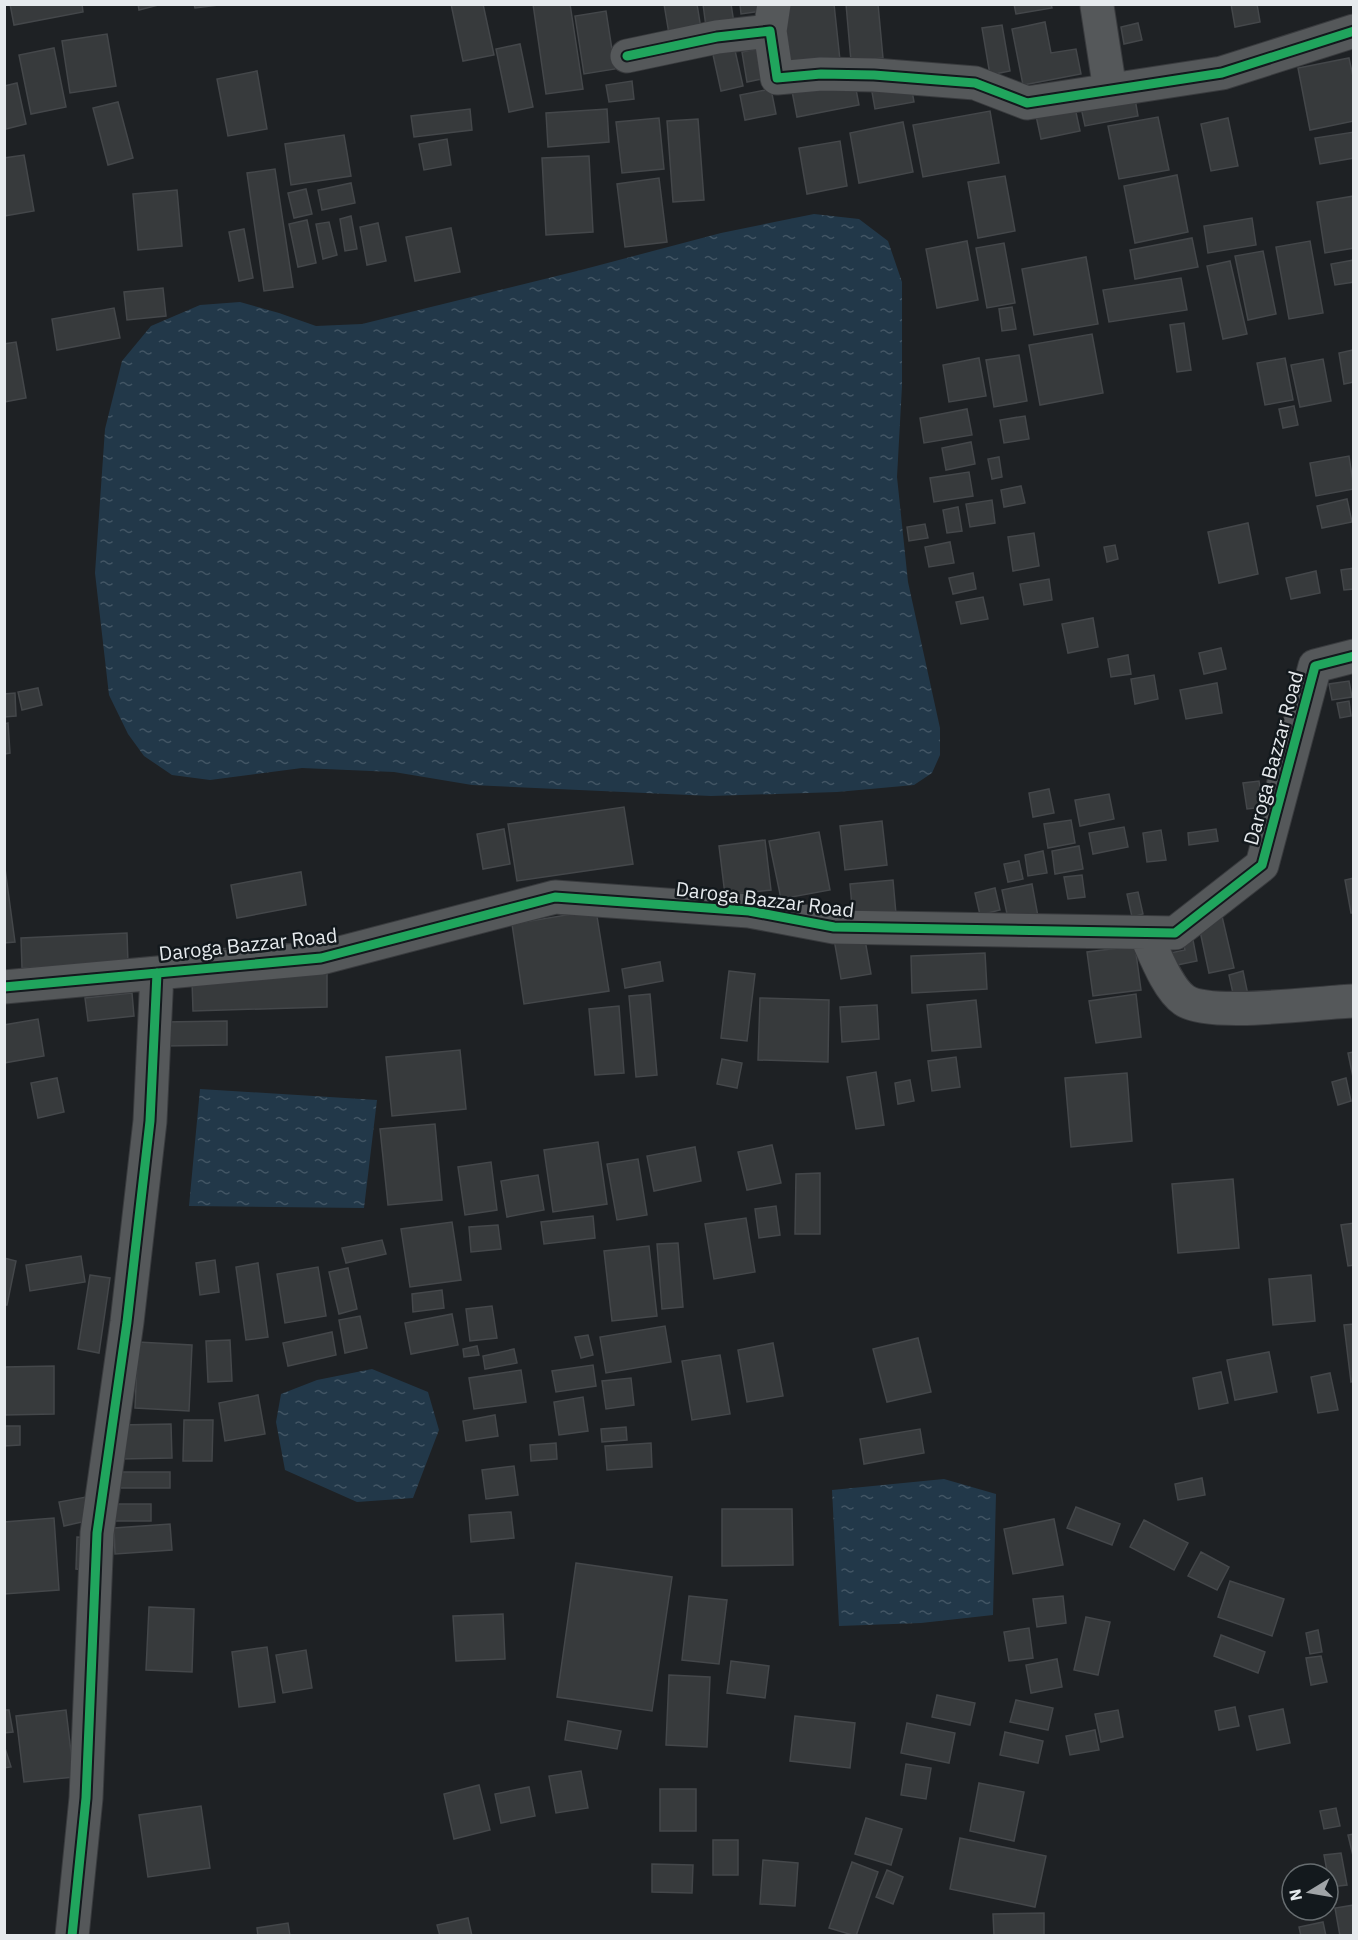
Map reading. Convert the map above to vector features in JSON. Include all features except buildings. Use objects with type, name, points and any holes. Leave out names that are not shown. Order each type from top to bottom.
[{"type":"street","points":[[1097,6],[1110,90]]},
{"type":"street","points":[[627,56],[717,37],[772,18],[777,78],[831,74],[975,84],[1027,103],[1222,73],[1353,31]]},
{"type":"street","name":"Daroga Bazzar Road","points":[[4,987],[321,958],[555,897],[749,911],[834,927],[1175,933],[1263,865],[1315,666],[1353,656]]},
{"type":"street","points":[[1144,933],[1165,977],[1184,1001],[1206,1008],[1246,1009],[1353,1000]]},
{"type":"street","points":[[72,1935],[86,1798],[98,1533],[127,1322],[150,1120],[157,973]]},
{"type":"water","points":[[814,214],[859,219],[888,241],[902,282],[902,386],[897,477],[908,582],[940,728],[940,755],[932,773],[914,785],[837,792],[711,796],[472,785],[394,772],[302,768],[210,780],[172,775],[144,756],[128,734],[109,695],[95,573],[105,429],[122,361],[151,326],[200,305],[240,302],[316,326],[362,324],[721,233]]},
{"type":"water","points":[[200,1089],[377,1100],[364,1208],[189,1206]]},
{"type":"water","points":[[372,1369],[428,1392],[439,1430],[413,1498],[357,1502],[285,1470],[276,1422],[281,1394],[317,1380]]},
{"type":"water","points":[[944,1479],[996,1494],[993,1615],[921,1623],[839,1626],[832,1490]]},
{"type":"cycle path","points":[[627,56],[717,37],[770,31],[777,78],[821,74],[874,75],[975,83],[1027,103],[1222,73],[1354,31]]},
{"type":"cycle path","points":[[4,987],[321,958],[555,897],[749,911],[834,927],[1175,933],[1262,865],[1315,666],[1354,656]]},
{"type":"cycle path","points":[[72,1936],[86,1798],[97,1533],[127,1322],[150,1121],[157,973]]}]
